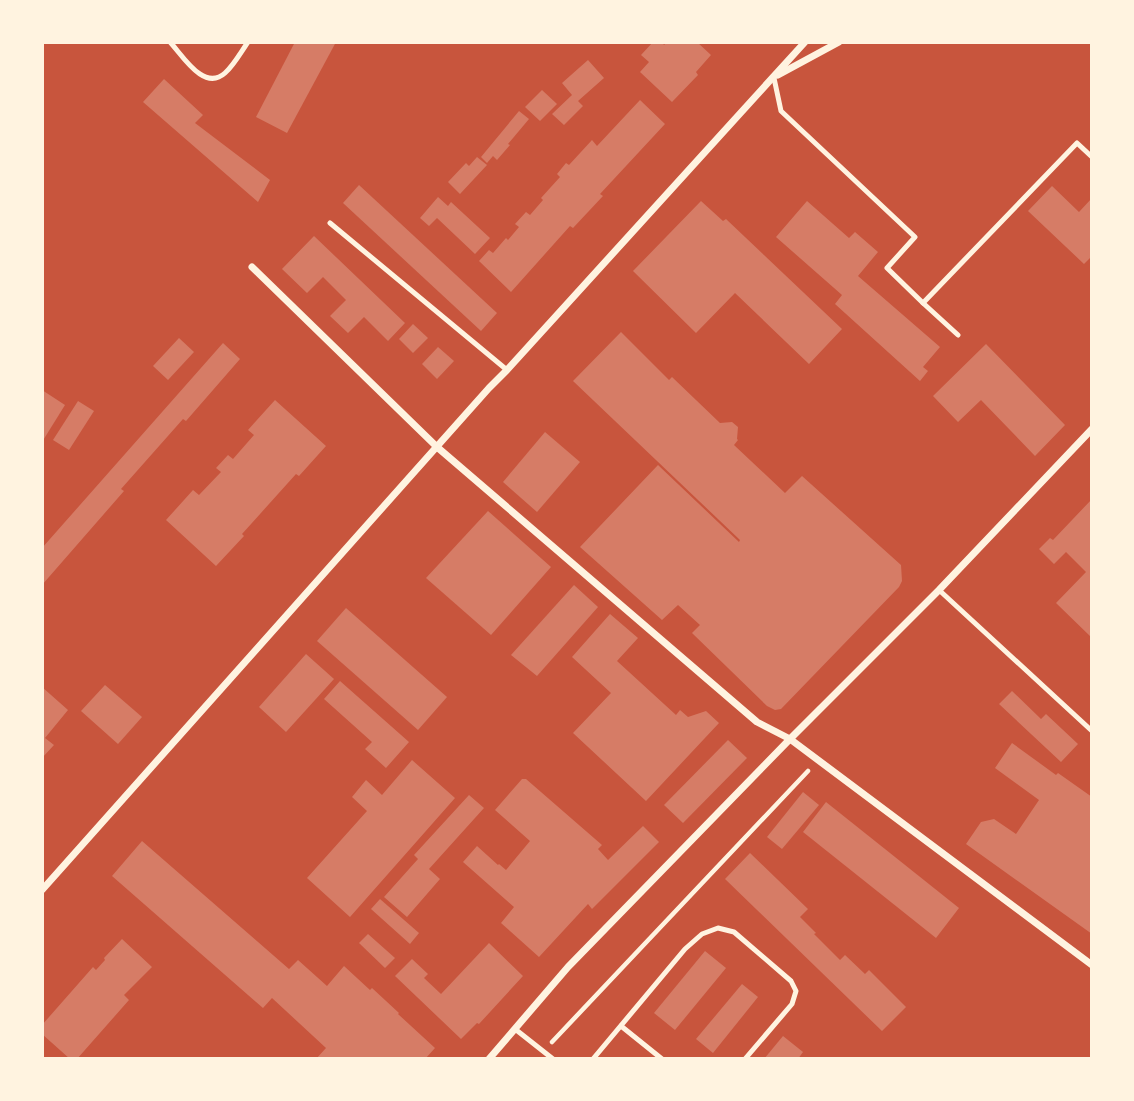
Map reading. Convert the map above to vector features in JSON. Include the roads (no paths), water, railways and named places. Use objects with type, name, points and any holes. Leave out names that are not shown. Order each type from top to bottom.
[{"type":"street","points":[[42,890],[489,388],[805,42]]},
{"type":"street","points":[[774,78],[839,42]]},
{"type":"street","points":[[252,267],[437,447],[757,722],[790,739],[1092,965]]},
{"type":"street","points":[[489,1059],[568,967],[939,590],[1092,429]]},
{"type":"lane","points":[[170,42],[197,72],[207,79],[217,79],[227,72],[248,42]]},
{"type":"lane","points":[[774,78],[781,111],[915,237],[887,268],[958,335]]},
{"type":"lane","points":[[923,303],[1077,143],[1092,157]]},
{"type":"lane","points":[[330,223],[507,370]]},
{"type":"lane","points":[[939,590],[1092,731]]},
{"type":"lane","points":[[593,1059],[685,949],[702,934],[718,928],[734,932],[792,981],[796,991],[792,1004],[745,1059]]},
{"type":"lane","points":[[621,1026],[662,1059]]},
{"type":"lane","points":[[515,1029],[552,1059]]}]
